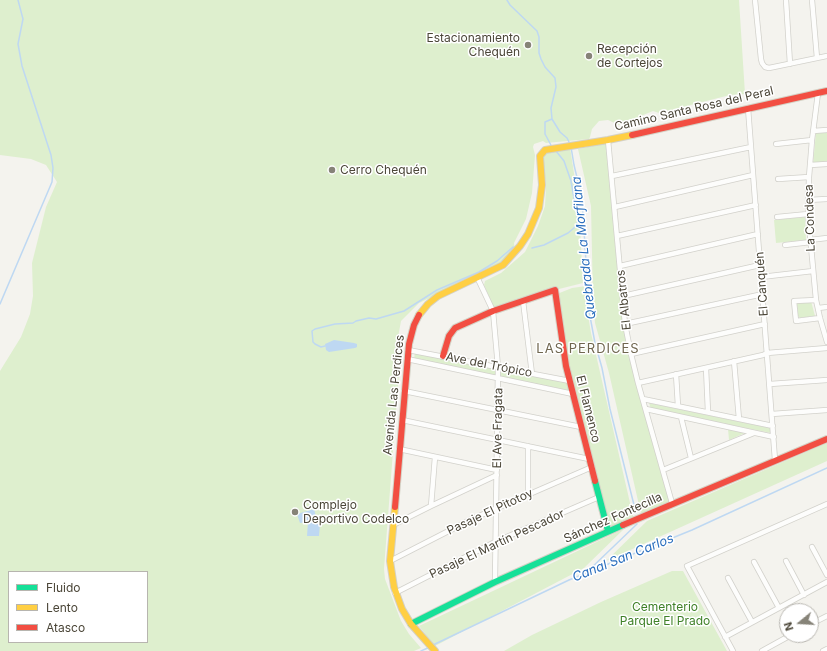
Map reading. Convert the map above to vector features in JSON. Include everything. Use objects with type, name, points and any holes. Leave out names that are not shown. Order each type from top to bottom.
[{"type":"street","points":[[755,0],[761,59],[764,65],[769,68],[827,56]]},
{"type":"street","points":[[786,0],[790,64]]},
{"type":"street","points":[[812,0],[817,58]]},
{"type":"street","name":"Camino Santa Rosa del Peral","points":[[565,146],[608,140],[827,91]]},
{"type":"street","name":"La Condesa","points":[[818,93],[812,140],[808,214],[816,300],[827,342]]},
{"type":"street","name":"El Canquén","points":[[748,108],[776,460]]},
{"type":"street","points":[[813,131],[827,130]]},
{"type":"street","name":"El Albatros","points":[[608,140],[625,324],[630,354],[672,503]]},
{"type":"street","points":[[776,144],[812,140]]},
{"type":"street","name":"Avenida Las Perdices","points":[[435,651],[411,624],[402,609],[395,593],[391,575],[390,561],[404,391],[410,338],[414,325],[428,304],[444,293],[503,265],[510,258],[524,240],[535,220],[539,208],[542,184],[541,154],[546,149],[565,146]]},
{"type":"street","points":[[612,176],[751,147]]},
{"type":"street","points":[[810,165],[827,164]]},
{"type":"street","points":[[614,207],[753,175]]},
{"type":"street","points":[[778,179],[809,177]]},
{"type":"street","points":[[808,200],[827,199]]},
{"type":"street","points":[[617,236],[756,205]]},
{"type":"street","points":[[777,217],[808,214]]},
{"type":"street","points":[[620,266],[758,234]]},
{"type":"street","points":[[785,245],[827,238]]},
{"type":"street","points":[[623,296],[760,265]]},
{"type":"street","points":[[761,278],[813,271]]},
{"type":"street","name":"El Ave Fragata","points":[[477,277],[493,311],[498,367],[494,582]]},
{"type":"street","name":"El Flamenco","points":[[523,301],[555,290],[564,352],[570,381],[608,531]]},
{"type":"street","points":[[625,324],[762,294]]},
{"type":"street","points":[[816,300],[794,301],[796,321],[820,318]]},
{"type":"street","points":[[443,356],[449,336],[455,328],[493,311],[523,301],[532,374]]},
{"type":"street","points":[[818,308],[827,307]]},
{"type":"street","points":[[630,354],[765,324]]},
{"type":"street","points":[[638,383],[767,353],[827,348]]},
{"type":"street","name":"Ave del Trópico","points":[[408,350],[570,381]]},
{"type":"street","name":"Ave del Trópico","points":[[407,359],[573,394]]},
{"type":"street","points":[[734,361],[739,419]]},
{"type":"street","points":[[706,368],[708,412]]},
{"type":"street","points":[[676,374],[678,406]]},
{"type":"street","points":[[770,384],[827,380]]},
{"type":"street","points":[[404,391],[581,427]]},
{"type":"street","points":[[643,399],[773,426]]},
{"type":"street","points":[[646,409],[774,437]]},
{"type":"street","points":[[772,414],[827,410]]},
{"type":"street","points":[[681,417],[691,458]]},
{"type":"street","points":[[402,420],[589,459]]},
{"type":"street","points":[[663,470],[754,433]]},
{"type":"street","name":"Sánchez Fontecilla","points":[[411,624],[494,582],[608,531],[827,439]]},
{"type":"street","points":[[528,446],[528,495]]},
{"type":"street","points":[[399,449],[497,472]]},
{"type":"street","points":[[431,506],[435,457]]},
{"type":"street","name":"Pasaje El Pitotoy","points":[[390,561],[472,519],[592,467]]},
{"type":"street","points":[[393,525],[497,472]]},
{"type":"street","name":"Pasaje El Martín Pescador","points":[[395,593],[495,542],[599,497]]},
{"type":"street","points":[[733,651],[687,566],[827,504]]},
{"type":"street","points":[[812,547],[827,575]]},
{"type":"street","points":[[786,560],[804,595]]},
{"type":"street","points":[[725,637],[779,608],[754,562]]},
{"type":"street","points":[[728,578],[752,622]]},
{"type":"street","points":[[789,603],[827,582]]},
{"type":"street","points":[[762,651],[779,642]]},
{"type":"street","points":[[823,651],[827,649]]},
{"type":"green space","points":[[0,0],[739,0],[745,94],[730,95],[659,113],[653,111],[619,125],[608,120],[599,121],[592,129],[589,139],[546,143],[543,141],[534,144],[533,147],[535,155],[532,193],[526,219],[514,243],[515,251],[500,264],[419,303],[401,321],[397,343],[400,359],[384,569],[385,579],[401,621],[409,634],[421,648],[414,651],[0,651],[0,371],[21,337],[30,314],[33,296],[32,263],[46,207],[57,182],[46,165],[31,159],[0,155]]},
{"type":"green space","points":[[827,131],[827,163],[813,164],[816,132]]},
{"type":"green space","points":[[607,143],[622,317],[627,347],[670,502],[641,514],[609,373],[595,323],[593,301],[591,206],[578,149]]},
{"type":"green space","points":[[570,147],[579,206],[583,283],[498,308],[493,306],[484,285],[485,281],[501,273],[525,252],[538,226],[545,206],[546,186],[543,158],[545,153]]},
{"type":"green space","points":[[805,217],[806,240],[776,243],[774,220]]},
{"type":"green space","points":[[586,286],[587,309],[591,333],[633,516],[633,518],[610,528],[567,357],[557,294],[572,288]]},
{"type":"green space","points":[[811,301],[815,316],[800,318],[798,316],[798,302]]},
{"type":"green space","points":[[415,352],[569,382],[572,391],[414,360]]},
{"type":"green space","points":[[649,403],[770,428],[771,433],[651,409]]},
{"type":"green space","points":[[728,429],[747,432],[729,440]]},
{"type":"green space","points":[[827,443],[827,461],[606,561],[647,521]]},
{"type":"green space","points":[[624,529],[584,568],[435,646],[419,626]]},
{"type":"green space","name":"Cementerio Parque El Prado","points":[[672,571],[683,571],[727,651],[504,651],[532,635],[601,602]]},
{"type":"water","points":[[334,340],[354,343],[357,344],[357,347],[329,352],[326,350],[325,344]]},
{"type":"water","points":[[314,509],[318,524],[320,524],[319,536],[307,536],[308,522],[300,523],[297,514]]},
{"type":"waterway","points":[[0,304],[52,182],[53,168],[51,155],[22,66],[18,44],[23,19],[18,0]]},
{"type":"waterway","name":"Quebrada La Morfilana","points":[[507,0],[510,5],[537,31],[541,59],[545,67],[555,78],[556,87],[551,108],[552,119],[560,132],[569,142]]},
{"type":"waterway","points":[[552,119],[545,122],[545,134],[552,147]]},
{"type":"waterway","name":"Quebrada La Morfilana","points":[[571,147],[580,190],[583,214],[589,311],[610,409],[636,513]]},
{"type":"waterway","points":[[532,248],[544,245],[568,233],[574,228],[578,221],[571,181],[564,161],[556,151]]},
{"type":"waterway","points":[[325,346],[321,347],[313,342],[312,331],[335,324],[353,323],[369,318],[376,319],[404,311],[437,290],[479,272],[497,261],[513,247]]},
{"type":"waterway","name":"Canal San Carlos","points":[[433,645],[569,580],[692,530],[827,468]]},
{"type":"waterway","name":"Quebrada La Morfilana","points":[[587,572],[637,524]]},
{"type":"waterway","name":"Canal San Carlos","points":[[421,651],[430,647]]},
{"type":"traffic: fast","points":[[595,481],[608,531]]},
{"type":"traffic: fast","points":[[411,624],[495,582],[623,525]]},
{"type":"traffic: slow","points":[[419,315],[428,304],[438,296],[503,265],[520,246],[528,234],[539,208],[542,185],[540,156],[545,150],[632,135]]},
{"type":"traffic: slow","points":[[395,507],[390,561],[394,587],[402,609],[411,624],[435,651]]},
{"type":"traffic: jam","points":[[632,135],[827,91]]},
{"type":"traffic: jam","points":[[443,356],[449,336],[455,328],[493,311],[555,290],[566,366],[595,481]]},
{"type":"traffic: jam","points":[[395,507],[409,344],[414,325],[419,315]]},
{"type":"traffic: jam","points":[[623,525],[827,439]]},
{"type":"place","name":"Estacionamiento Chequén","points":[[528,45]]},
{"type":"place","name":"Recepción de Cortejos","points":[[589,56]]},
{"type":"place","name":"Cerro Chequén","points":[[332,170]]},
{"type":"place","name":"Complejo Deportivo Codelco","points":[[295,512]]},
{"type":"district","name":"LAS PERDICES","points":[[588,349]]}]
